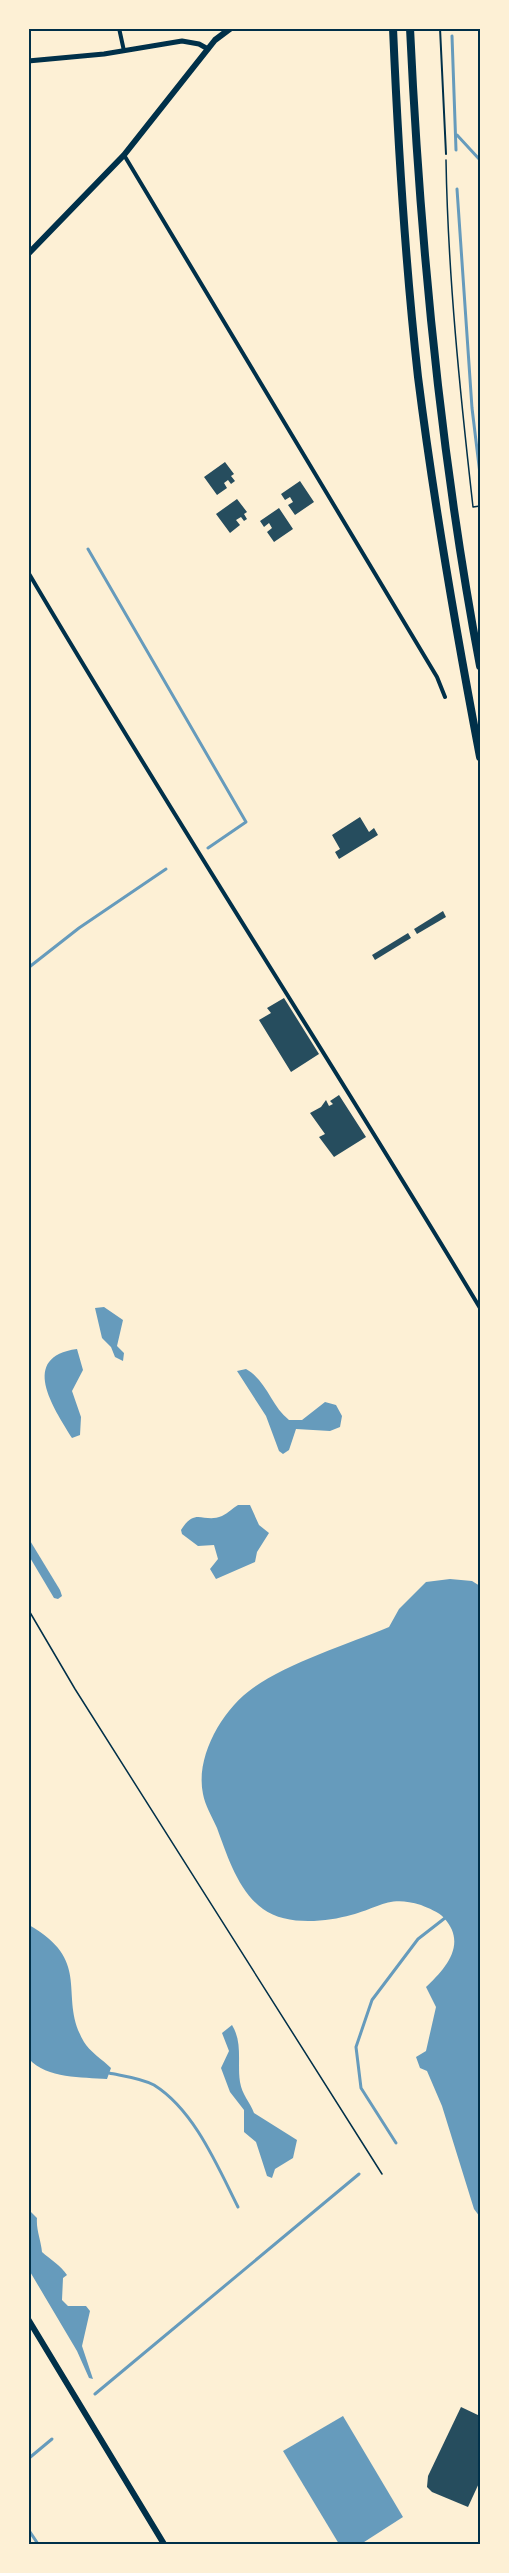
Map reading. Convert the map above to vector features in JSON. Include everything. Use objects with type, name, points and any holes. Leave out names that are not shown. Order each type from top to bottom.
[{"type":"highway","points":[[393,28],[404,228],[418,375],[441,540],[480,757]]},
{"type":"highway","points":[[410,28],[421,219],[441,418],[480,666]]},
{"type":"main road","points":[[28,254],[124,155],[208,49],[221,34],[231,28]]},
{"type":"main road","points":[[28,2319],[164,2544]]},
{"type":"street","points":[[119,28],[124,51]]},
{"type":"street","points":[[28,61],[124,51],[182,41],[199,44],[208,49]]},
{"type":"street","points":[[124,155],[437,677],[445,697]]},
{"type":"street","points":[[28,572],[203,862],[288,992],[480,1308]]},
{"type":"lane","points":[[440,28],[446,154]]},
{"type":"path","points":[[446,154],[452,282],[464,412],[473,507],[479,506]]},
{"type":"path","points":[[28,1609],[113,1749],[382,2174]]},
{"type":"water","points":[[104,1307],[123,1320],[117,1346],[124,1353],[123,1361],[115,1357],[111,1347],[102,1338],[95,1308]]},
{"type":"water","points":[[77,1349],[83,1370],[72,1391],[81,1417],[80,1435],[72,1438],[50,1398],[45,1373],[49,1362],[59,1354]]},
{"type":"water","points":[[246,1369],[259,1380],[289,1420],[302,1420],[325,1402],[336,1405],[342,1416],[340,1427],[330,1431],[296,1429],[289,1450],[283,1454],[279,1451],[266,1416],[237,1371]]},
{"type":"water","points":[[238,1505],[250,1505],[259,1525],[269,1533],[257,1552],[255,1562],[216,1579],[210,1569],[218,1559],[214,1545],[198,1546],[182,1534],[181,1530],[191,1519],[222,1516]]},
{"type":"water","points":[[29,1539],[60,1590],[62,1596],[58,1599],[54,1598],[29,1556]]},
{"type":"water","points":[[450,1579],[472,1581],[480,1586],[480,2217],[474,2209],[442,2106],[427,2071],[420,2068],[416,2057],[426,2051],[436,2007],[426,1987],[451,1956],[454,1937],[451,1928],[442,1916],[433,1910],[401,1901],[385,1903],[361,1912],[318,1921],[283,1918],[263,1909],[247,1893],[234,1872],[205,1802],[202,1779],[207,1749],[214,1735],[231,1708],[253,1688],[283,1670],[389,1627],[399,1609],[426,1582]]},
{"type":"water","points":[[29,1925],[49,1939],[61,1952],[68,1966],[77,2025],[86,2045],[111,2068],[107,2079],[55,2074],[36,2066],[29,2059]]},
{"type":"water","points":[[232,2025],[239,2046],[241,2087],[254,2113],[297,2140],[293,2158],[275,2169],[272,2178],[267,2176],[256,2142],[244,2132],[244,2110],[230,2092],[221,2068],[229,2051],[222,2033]]},
{"type":"water","points":[[28,2209],[37,2218],[42,2252],[67,2275],[63,2278],[62,2300],[68,2306],[86,2306],[90,2311],[82,2346],[93,2379],[89,2378],[77,2351],[29,2270]]},
{"type":"water","points":[[343,2416],[403,2517],[361,2544],[339,2544],[283,2451]]},
{"type":"building","points":[[225,462],[234,474],[231,476],[235,481],[231,484],[228,480],[224,483],[227,488],[217,495],[204,477]]},
{"type":"building","points":[[300,481],[314,502],[295,515],[288,505],[293,502],[290,497],[285,500],[281,494]]},
{"type":"building","points":[[237,499],[247,512],[244,514],[247,519],[244,521],[241,517],[236,520],[240,525],[230,533],[216,514]]},
{"type":"building","points":[[279,508],[293,529],[274,542],[267,532],[272,528],[269,523],[264,527],[260,521]]},
{"type":"building","points":[[360,817],[369,832],[374,828],[378,835],[339,859],[335,852],[340,849],[332,835]]},
{"type":"building","points":[[443,911],[446,917],[417,934],[414,929]]},
{"type":"building","points":[[408,933],[411,938],[375,960],[372,955]]},
{"type":"building","points":[[284,998],[319,1054],[291,1072],[259,1020],[271,1013],[267,1008]]},
{"type":"building","points":[[339,1095],[366,1137],[334,1157],[319,1137],[325,1134],[310,1113],[321,1107],[326,1100],[329,1106],[333,1104],[330,1101]]},
{"type":"building","points":[[461,2407],[480,2416],[480,2481],[468,2507],[432,2492],[427,2487],[428,2476]]},
{"type":"waterway","points":[[452,36],[456,150]]},
{"type":"waterway","points":[[457,135],[480,160]]},
{"type":"waterway","points":[[457,189],[472,408],[480,474]]},
{"type":"waterway","points":[[88,549],[246,822],[208,848]]},
{"type":"waterway","points":[[28,968],[79,928],[166,869]]},
{"type":"waterway","points":[[396,2143],[361,2088],[356,2047],[372,2000],[418,1939],[445,1918]]},
{"type":"waterway","points":[[109,2073],[154,2085],[181,2109],[213,2157],[238,2207]]},
{"type":"waterway","points":[[95,2394],[359,2174]]},
{"type":"waterway","points":[[28,2459],[52,2439]]},
{"type":"waterway","points":[[28,2529],[38,2544]]}]
